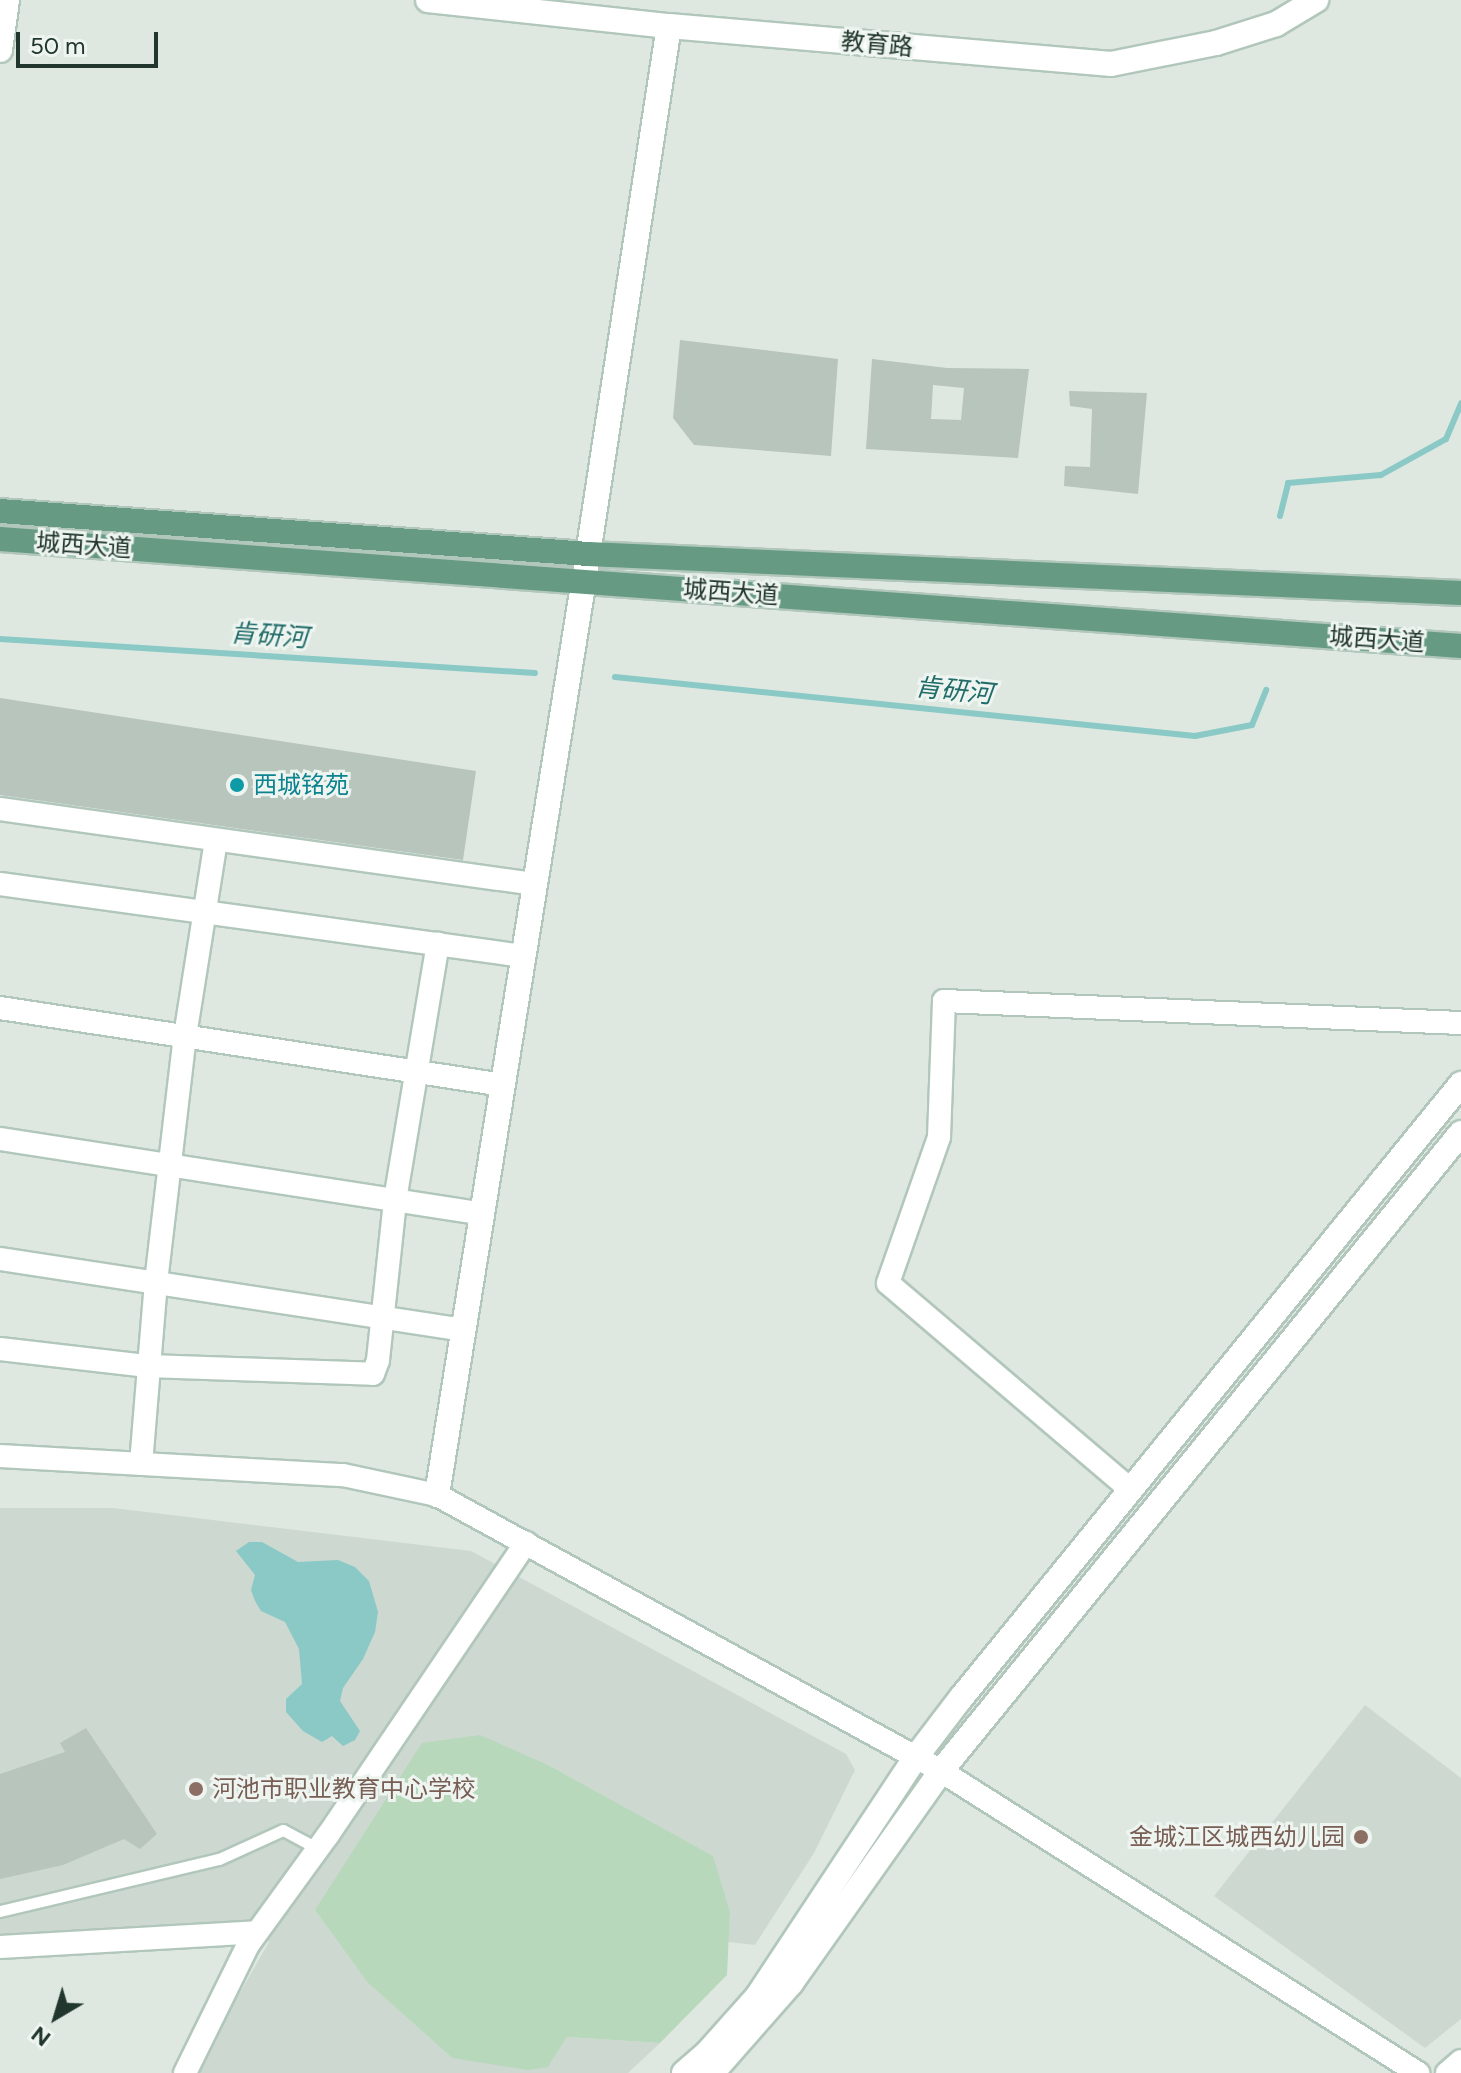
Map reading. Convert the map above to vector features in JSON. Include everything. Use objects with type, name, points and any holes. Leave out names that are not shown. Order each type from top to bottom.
[{"type":"main road","points":[[0,50],[7,0]]},
{"type":"main road","name":"教育路","points":[[428,0],[669,26],[1111,64],[1216,43],[1276,24],[1316,0]]},
{"type":"main road","points":[[437,1495],[669,26]]},
{"type":"main road","name":"城西大道","points":[[0,511],[588,554],[1461,593]]},
{"type":"main road","name":"城西大道","points":[[0,539],[1461,646]]},
{"type":"main road","points":[[684,2073],[708,2052],[757,1997],[916,1757],[1461,1084]]},
{"type":"main road","points":[[712,2073],[791,1983],[941,1771],[1461,1133]]},
{"type":"street","points":[[0,809],[534,884]]},
{"type":"street","points":[[141,1464],[156,1282],[185,1036],[216,840]]},
{"type":"street","points":[[0,884],[523,956]]},
{"type":"street","points":[[0,1349],[148,1366],[373,1374],[378,1360],[395,1200],[438,944]]},
{"type":"street","points":[[1131,1490],[888,1283],[939,1137],[944,1001],[1461,1023]]},
{"type":"street","points":[[0,1008],[503,1085]]},
{"type":"street","points":[[0,1139],[482,1214]]},
{"type":"street","points":[[0,1259],[464,1330]]},
{"type":"street","points":[[0,1456],[343,1475],[437,1495],[941,1771],[1418,2073]]},
{"type":"street","points":[[185,2073],[257,1932],[318,1849],[526,1543]]},
{"type":"street","points":[[0,1947],[257,1932]]},
{"type":"street","points":[[1447,2073],[1461,2061]]},
{"type":"lane","points":[[0,1911],[219,1859],[283,1830],[318,1849]]},
{"type":"shaded area","name":"河池市职业教育中心学校","points":[[0,1508],[113,1508],[471,1551],[846,1754],[855,1770],[814,1853],[755,1945],[728,1942],[730,1912],[712,1856],[550,1766],[315,1910],[367,1982],[452,2058],[548,2067],[567,2037],[660,2043],[628,2073],[194,2073],[269,1942],[250,1921],[0,1936]]},
{"type":"shaded area","name":"金城江区城西幼儿园","points":[[1365,1705],[1461,1778],[1461,2019],[1425,2048],[1214,1896]]},
{"type":"green space","points":[[480,1735],[550,1766],[713,1856],[730,1912],[727,1975],[660,2043],[567,2037],[548,2067],[528,2070],[452,2058],[367,1982],[315,1910],[422,1743]]},
{"type":"water","points":[[249,1542],[262,1542],[298,1562],[338,1560],[355,1567],[369,1581],[378,1612],[375,1632],[363,1659],[343,1688],[340,1701],[360,1731],[355,1740],[343,1746],[332,1736],[322,1742],[303,1731],[286,1712],[286,1699],[302,1684],[299,1649],[285,1622],[261,1611],[255,1601],[251,1590],[255,1575],[236,1551]]},
{"type":"building","points":[[680,340],[838,359],[831,456],[694,445],[673,418]]},
{"type":"building","points":[[872,359],[947,368],[1029,369],[1018,458],[866,449]],"holes":[[[933,385],[964,388],[961,420],[931,419]]]},
{"type":"building","points":[[1069,391],[1147,393],[1138,494],[1064,486],[1065,466],[1090,467],[1092,409],[1070,406]]},
{"type":"building","name":"西城铭苑","points":[[0,698],[476,771],[463,860],[0,795]]},
{"type":"building","points":[[86,1728],[157,1834],[140,1849],[124,1839],[63,1865],[0,1879],[0,1774],[65,1752],[60,1743]]},
{"type":"waterway","name":"肯研河","points":[[1280,516],[1288,483],[1381,475],[1446,439],[1461,403]]},
{"type":"waterway","name":"肯研河","points":[[0,639],[535,673]]},
{"type":"waterway","name":"肯研河","points":[[615,677],[1195,736],[1252,725],[1266,690]]},
{"type":"place","name":"西城铭苑","points":[[237,785]]},
{"type":"place","name":"河池市职业教育中心学校","points":[[196,1789]]},
{"type":"place","name":"金城江区城西幼儿园","points":[[1361,1837]]}]
